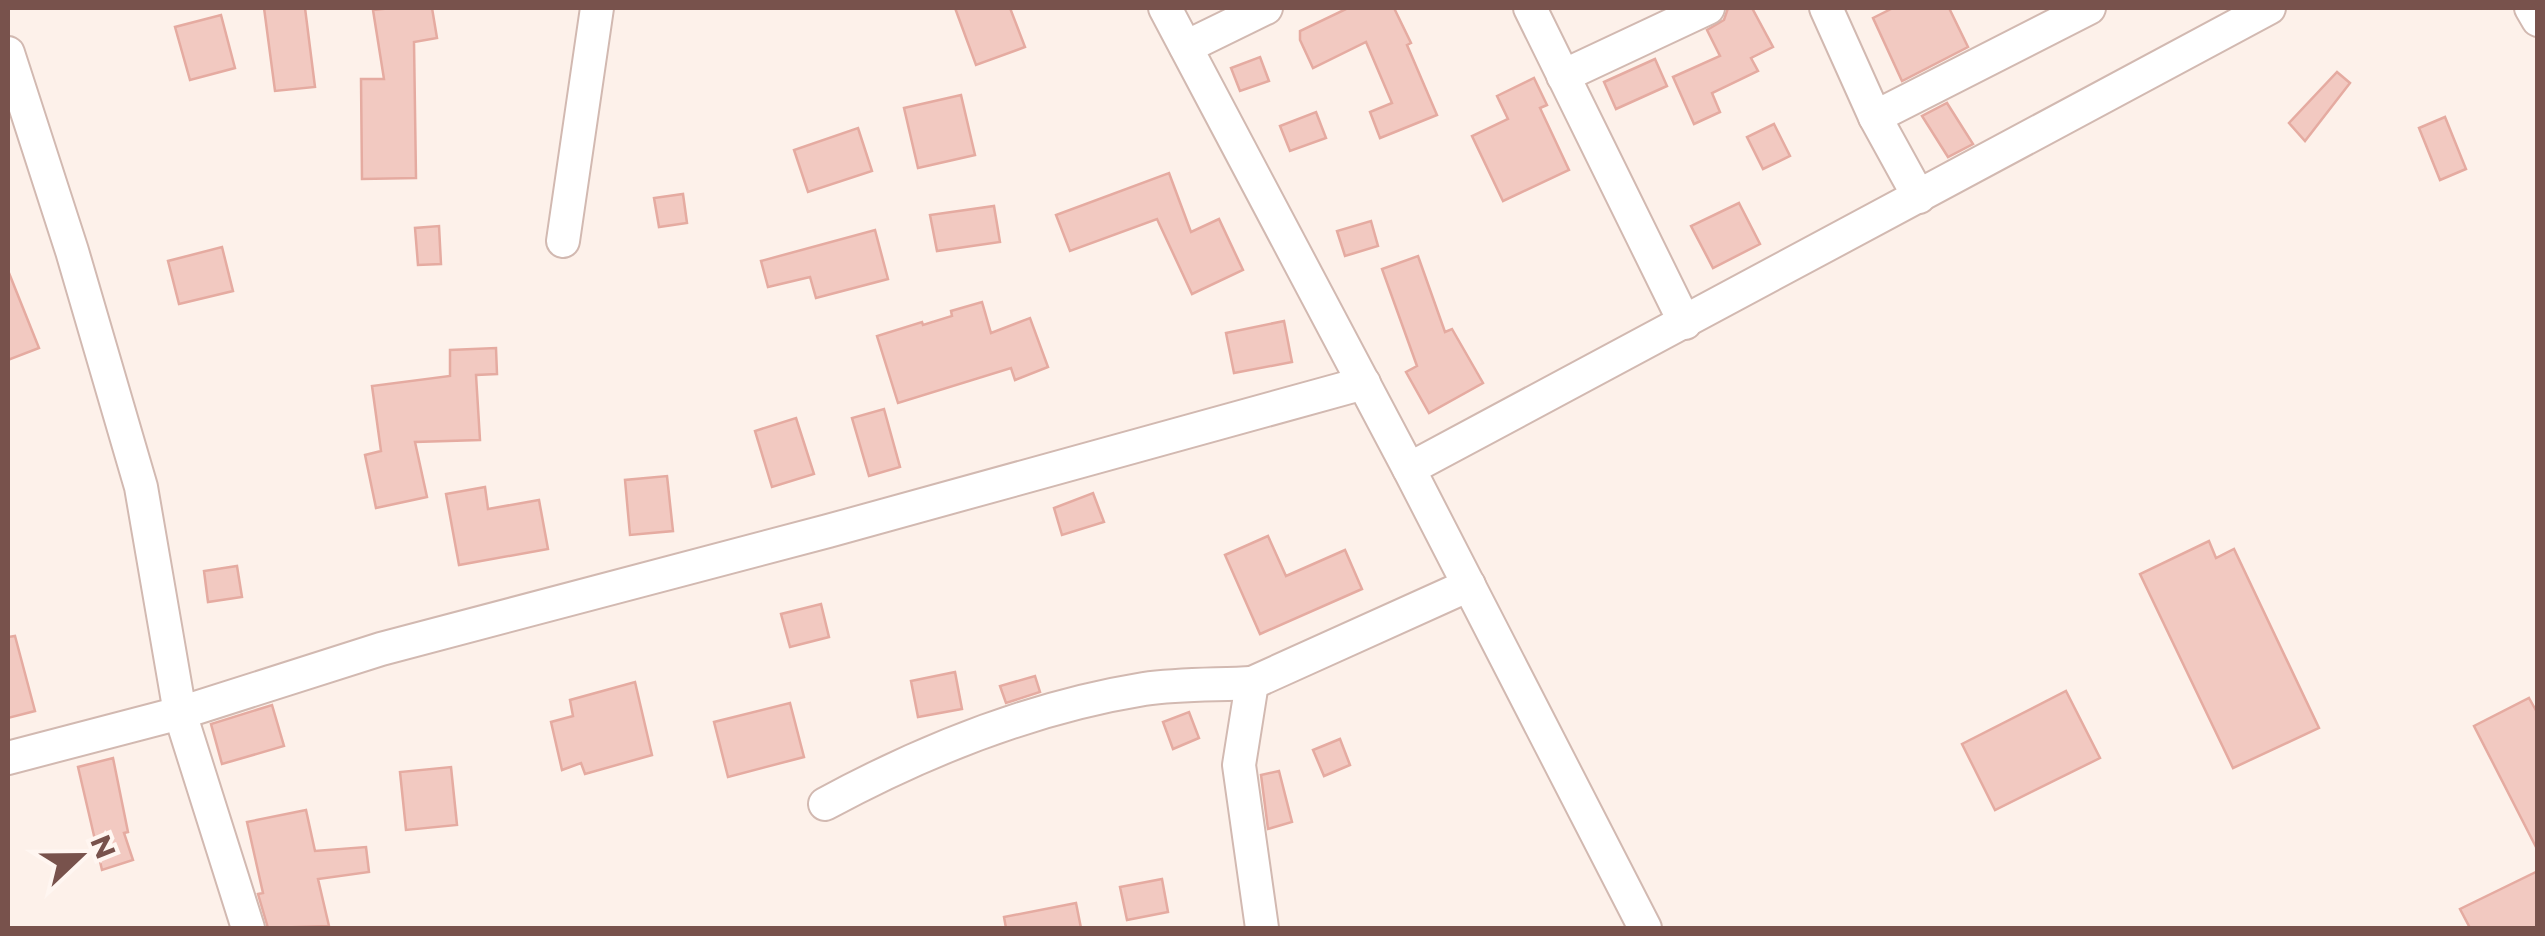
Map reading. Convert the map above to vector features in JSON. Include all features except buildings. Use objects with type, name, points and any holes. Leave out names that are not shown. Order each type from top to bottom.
[{"type":"street","points":[[563,241],[597,8]]},
{"type":"street","points":[[1165,8],[1409,469],[1644,928]]},
{"type":"street","points":[[1186,46],[1266,8]]},
{"type":"street","points":[[1530,8],[1685,323]]},
{"type":"street","points":[[1563,76],[1708,8]]},
{"type":"street","points":[[1826,8],[1875,117],[1919,197]]},
{"type":"street","points":[[1875,117],[2089,8]]},
{"type":"street","points":[[1409,469],[2269,8]]},
{"type":"street","points":[[2531,8],[2538,20]]},
{"type":"street","points":[[8,52],[72,250],[141,487],[180,713],[248,928]]},
{"type":"street","points":[[8,758],[180,713],[381,649],[1364,383]]},
{"type":"street","points":[[825,804],[892,768],[1036,715],[1144,689],[1252,683],[1469,586]]},
{"type":"street","points":[[1252,683],[1239,765],[1262,928]]}]
